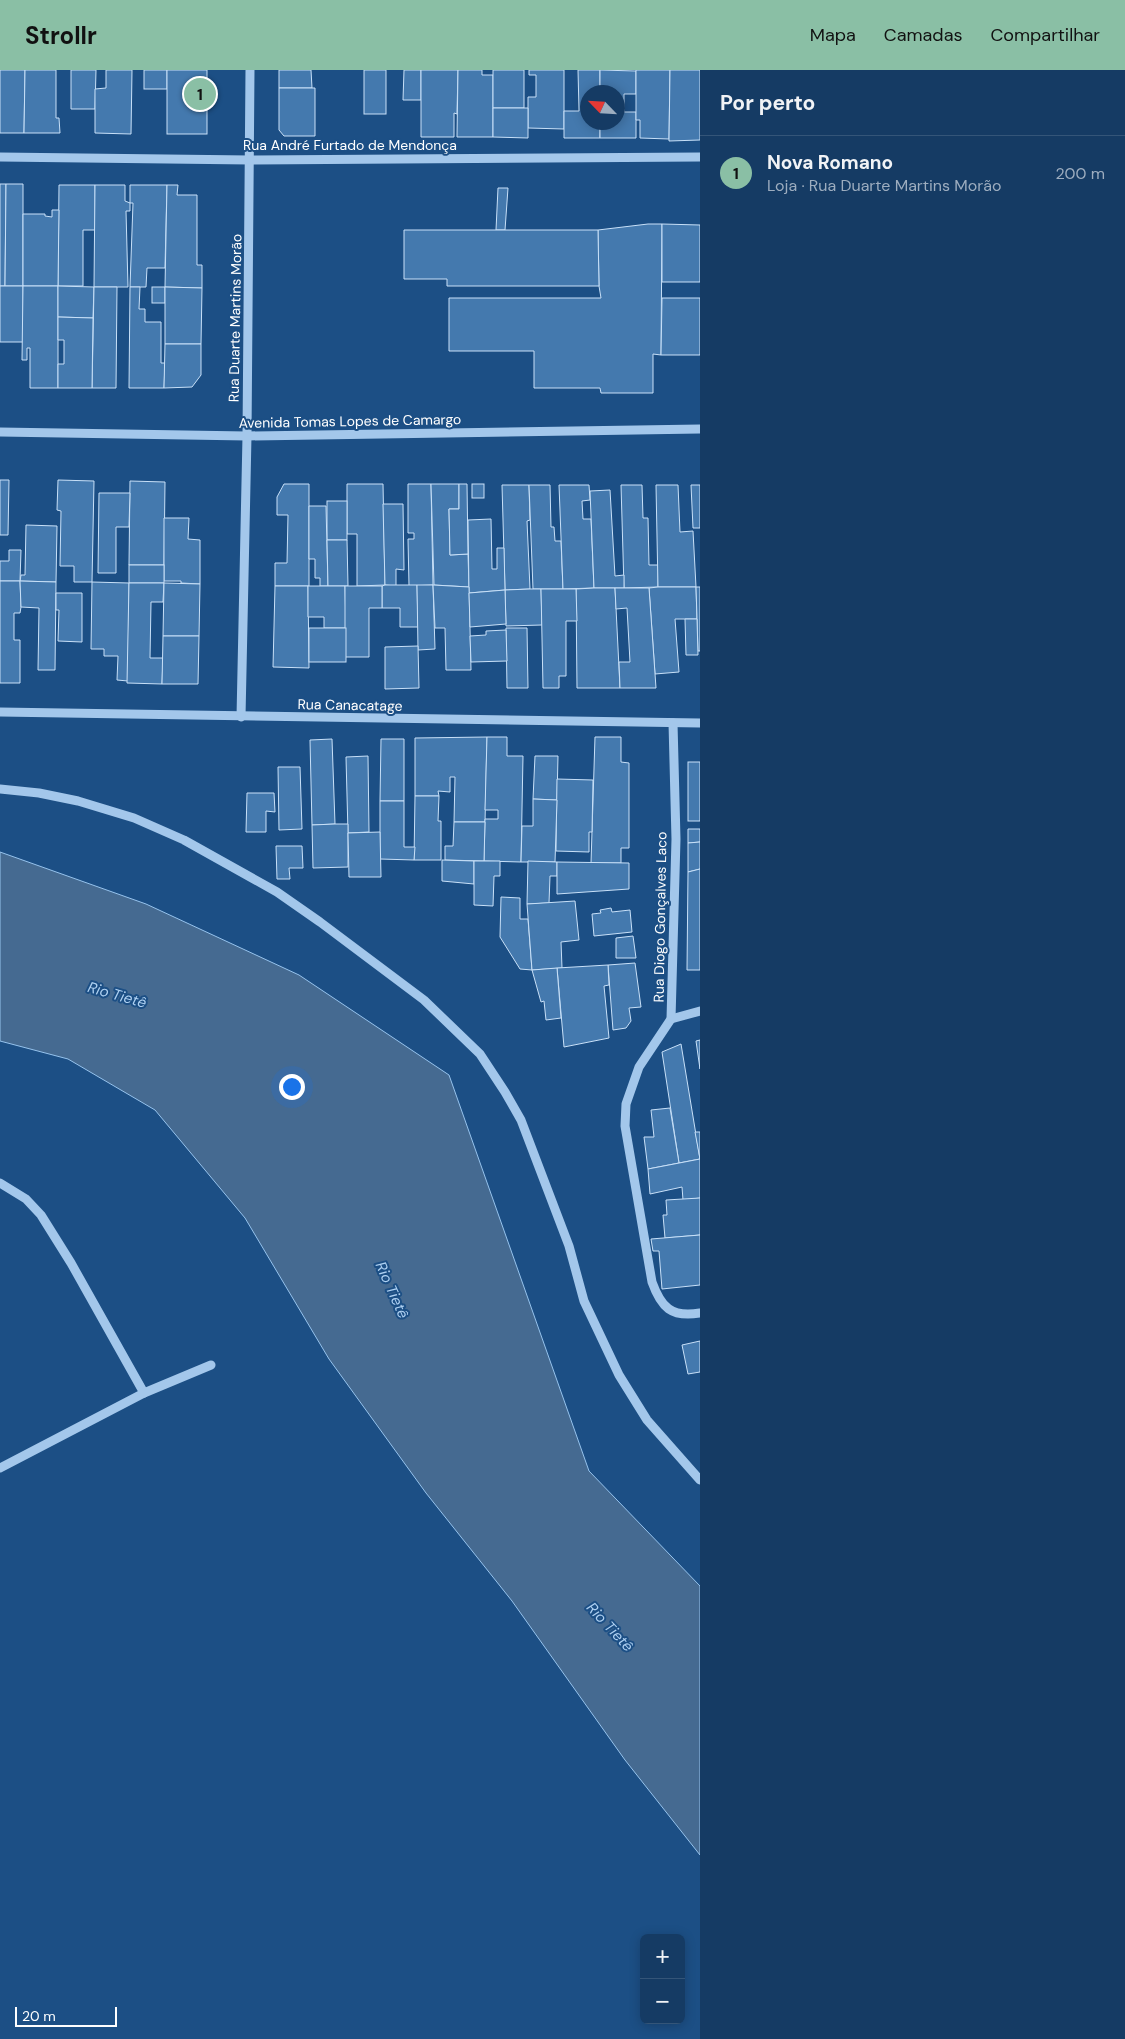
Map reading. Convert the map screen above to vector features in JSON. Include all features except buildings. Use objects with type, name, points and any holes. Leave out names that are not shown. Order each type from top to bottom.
[{"type":"street","name":"Rua Duarte Martins Morão","points":[[241,717],[247,436],[250,70]]},
{"type":"street","name":"Rua André Furtado de Mendonça","points":[[0,157],[250,160],[700,157]]},
{"type":"street","name":"Avenida Tomas Lopes de Camargo","points":[[0,432],[247,436],[700,430]]},
{"type":"street","name":"Rua Canacatage","points":[[0,712],[700,723]]},
{"type":"street","name":"Rua Diogo Gonçalves Laco","points":[[673,723],[676,839],[671,1019],[639,1066],[626,1104],[625,1126],[652,1282],[662,1305],[680,1314],[700,1313]]},
{"type":"street","points":[[0,789],[39,793],[78,801],[134,818],[184,840],[276,892],[320,922],[424,1000],[480,1054],[521,1120],[569,1246],[584,1301],[619,1375],[647,1420],[700,1480]]},
{"type":"street","points":[[671,1019],[700,1012]]},
{"type":"street","points":[[0,1183],[26,1199],[41,1215],[144,1393]]},
{"type":"street","points":[[0,1468],[144,1393],[211,1365]]},
{"type":"water","name":"Rio Tietê","points":[[0,852],[146,904],[299,975],[449,1075],[589,1471],[700,1586],[700,1855],[625,1760],[512,1601],[426,1493],[329,1359],[245,1218],[155,1110],[68,1059],[0,1041]]},
{"type":"place","name":"Nova Romano","points":[[200,94]]}]
